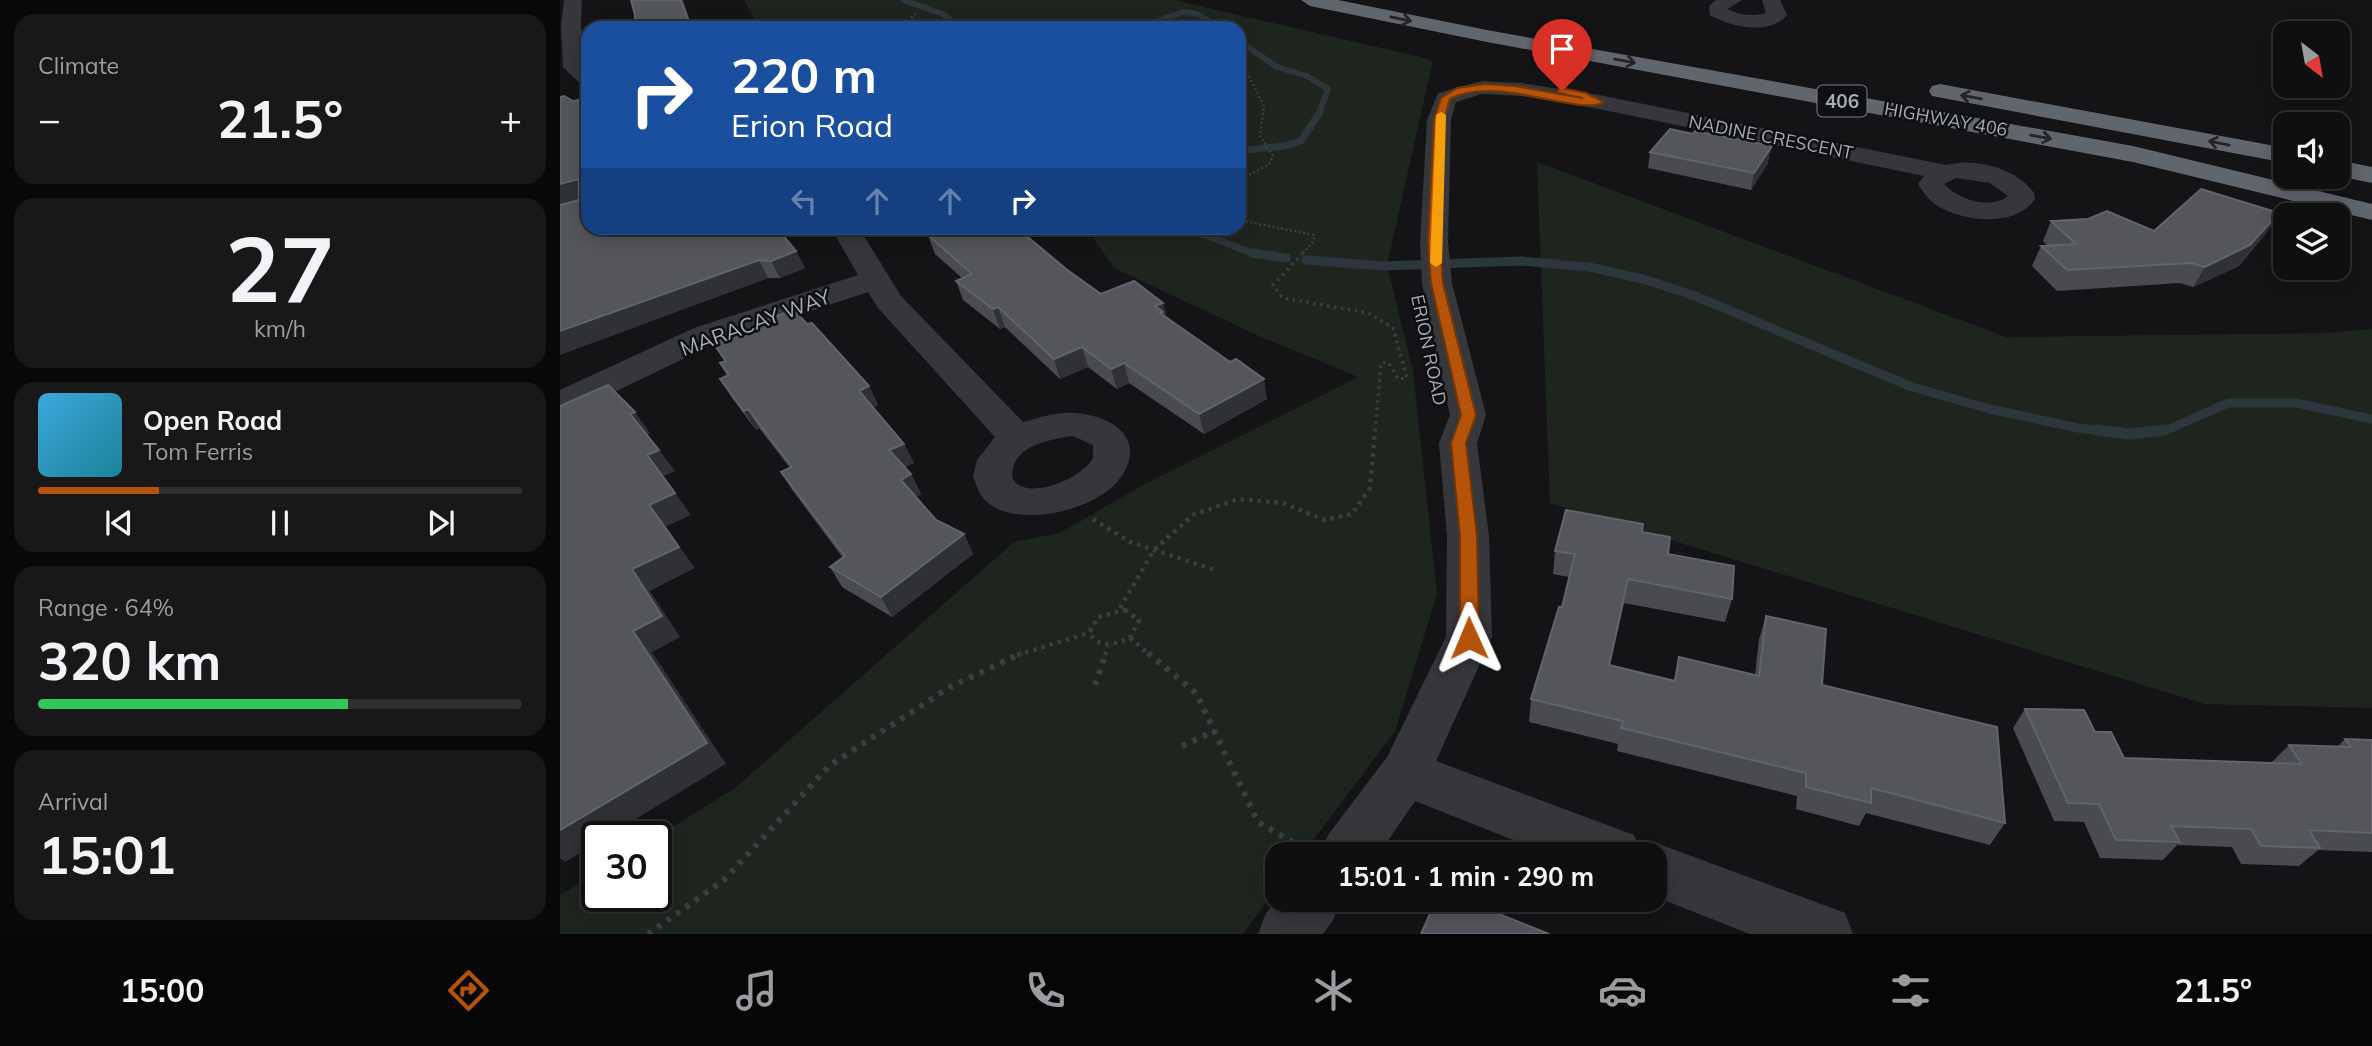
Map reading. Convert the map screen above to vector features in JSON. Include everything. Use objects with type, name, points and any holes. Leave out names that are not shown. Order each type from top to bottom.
[{"type":"highway","name":"HIGHWAY 406","points":[[1310,0],[1474,33],[2133,154],[2372,212]]},
{"type":"highway","name":"HIGHWAY 406","points":[[1916,87],[2273,153]]},
{"type":"highway","points":[[2350,170],[2372,175]]},
{"type":"street","points":[[573,0],[565,26],[574,66],[581,81]]},
{"type":"street","points":[[1733,0],[1721,4],[1717,11],[1751,21],[1770,19],[1777,15],[1771,0]]},
{"type":"street","name":"ERION ROAD","points":[[1356,842],[1405,774],[1469,638],[1468,536],[1458,443],[1443,422],[1429,339],[1426,283],[1425,242],[1439,120],[1446,98],[1460,90],[1486,87],[1599,102]]},
{"type":"street","name":"NADINE CRESCENT","points":[[1599,102],[1944,172]]},
{"type":"street","points":[[849,235],[889,301],[1017,439]]},
{"type":"street","name":"MARACAY WAY","points":[[560,404],[706,335],[875,280]]},
{"type":"street","points":[[1073,424],[1103,433],[1111,443],[1113,455],[1102,474],[1079,491],[1059,499],[1019,501],[1003,495],[993,486],[990,475],[993,462],[1002,449],[1035,430],[1073,424]]},
{"type":"street","points":[[1405,774],[1584,842]]},
{"type":"street","points":[[1667,874],[1824,934]]},
{"type":"street","points":[[1287,934],[1304,912]]},
{"type":"path","points":[[909,21],[917,12]]},
{"type":"path","points":[[1246,70],[1264,106],[1260,135],[1273,156],[1269,164],[1246,177]]},
{"type":"path","points":[[648,934],[724,880],[829,766],[950,687],[1019,654],[1090,633],[1098,617],[1120,608],[1154,550],[1193,515],[1238,499],[1283,503],[1325,520],[1352,514],[1370,488],[1381,363],[1388,362],[1398,379],[1407,378],[1393,328],[1368,313],[1283,298],[1273,285],[1314,241],[1314,235],[1246,221]]},
{"type":"path","points":[[1059,499],[1130,542],[1218,571]]},
{"type":"path","points":[[1090,633],[1094,642],[1108,646],[1130,638],[1139,620],[1131,611],[1120,608]]},
{"type":"path","points":[[1130,638],[1196,693],[1258,821],[1292,842]]},
{"type":"path","points":[[1096,685],[1108,646]]},
{"type":"path","points":[[1182,746],[1214,731]]},
{"type":"shaded area","points":[[744,0],[1174,0],[1433,60],[1387,265],[1413,371],[1437,594],[1395,731],[1312,842],[1265,842],[1265,904],[1243,934],[560,934],[560,895],[581,883],[581,912],[672,912],[672,827],[734,789],[1014,542],[1060,533],[1143,485],[1358,377],[1259,336],[1114,268],[1094,239],[1095,235],[1246,235],[1246,21],[755,21]]},
{"type":"shaded area","points":[[1537,162],[2006,337],[2326,333],[2372,329],[2372,708],[2205,704],[1550,503]]},
{"type":"building","points":[[631,0],[681,0],[688,21],[635,21]]},
{"type":"building","points":[[560,97],[581,102],[581,235],[783,235],[796,251],[771,261],[759,260],[560,331],[560,205],[579,200],[579,179],[560,184]]},
{"type":"building","points":[[1670,129],[1693,134],[1695,131],[1772,146],[1754,173],[1650,152]]},
{"type":"building","points":[[2201,189],[2273,211],[2273,220],[2250,245],[2205,267],[2191,263],[2067,270],[2041,246],[2076,244],[2051,221],[2088,219],[2107,211],[2154,231]]},
{"type":"building","points":[[928,235],[1025,235],[1101,294],[1134,281],[1163,303],[1155,306],[1163,312],[1160,313],[1230,362],[1236,359],[1264,379],[1199,414],[1124,363],[1111,369],[1082,347],[1054,359],[998,307],[993,309],[956,281],[972,274]]},
{"type":"building","points":[[794,310],[807,324],[812,323],[869,386],[859,391],[904,444],[889,450],[911,474],[901,480],[936,520],[964,534],[881,597],[830,567],[845,556],[781,472],[792,467],[748,409],[744,411],[720,379],[729,375],[720,363],[726,361],[713,343],[764,325],[762,321]]},
{"type":"building","points":[[608,385],[635,412],[630,414],[659,450],[647,455],[675,493],[649,505],[679,547],[632,569],[662,616],[633,631],[707,743],[560,830],[560,406]]},
{"type":"building","points":[[1566,510],[1643,524],[1642,532],[1670,537],[1668,554],[1734,566],[1732,599],[1628,579],[1609,665],[1675,681],[1679,657],[1759,676],[1766,616],[1826,629],[1822,685],[1997,727],[2005,823],[1871,788],[1871,803],[1806,787],[1806,773],[1621,728],[1623,721],[1531,699],[1559,607],[1562,607],[1575,554],[1555,551]]},
{"type":"building","points":[[2025,709],[2084,710],[2095,732],[2111,732],[2124,758],[2302,764],[2289,745],[2351,747],[2345,739],[2372,740],[2372,833],[2309,830],[2320,848],[2261,846],[2251,829],[2171,826],[2180,842],[2116,840],[2099,804],[2068,803]]},
{"type":"building","points":[[1431,912],[1494,912],[1549,934],[1421,934]]},
{"type":"waterway","points":[[903,0],[943,14],[952,21]]},
{"type":"waterway","points":[[1158,21],[1183,12],[1197,14],[1209,21]]},
{"type":"waterway","points":[[1246,46],[1277,67],[1307,76],[1328,89],[1319,113]]},
{"type":"waterway","points":[[1246,150],[1284,146],[1301,141],[1320,112]]},
{"type":"waterway","points":[[1205,235],[1257,255]]},
{"type":"waterway","points":[[1252,253],[1286,258]]},
{"type":"waterway","points":[[1306,260],[1384,266],[1520,261],[1589,267],[1643,279],[1695,296],[1912,387],[1990,409],[2078,428],[2111,432]]},
{"type":"waterway","points":[[2147,432],[2167,430],[2228,403],[2296,403],[2372,419]]},
{"type":"waterway","points":[[2097,430],[2128,434],[2164,430]]},
{"type":"slow traffic","points":[[1436,263],[1434,242],[1441,115]]},
{"type":"route","points":[[1469,638],[1468,536],[1458,443],[1468,415],[1437,283],[1434,242],[1439,120],[1446,98],[1460,90],[1486,87],[1599,102],[1583,95],[1562,91]]}]
